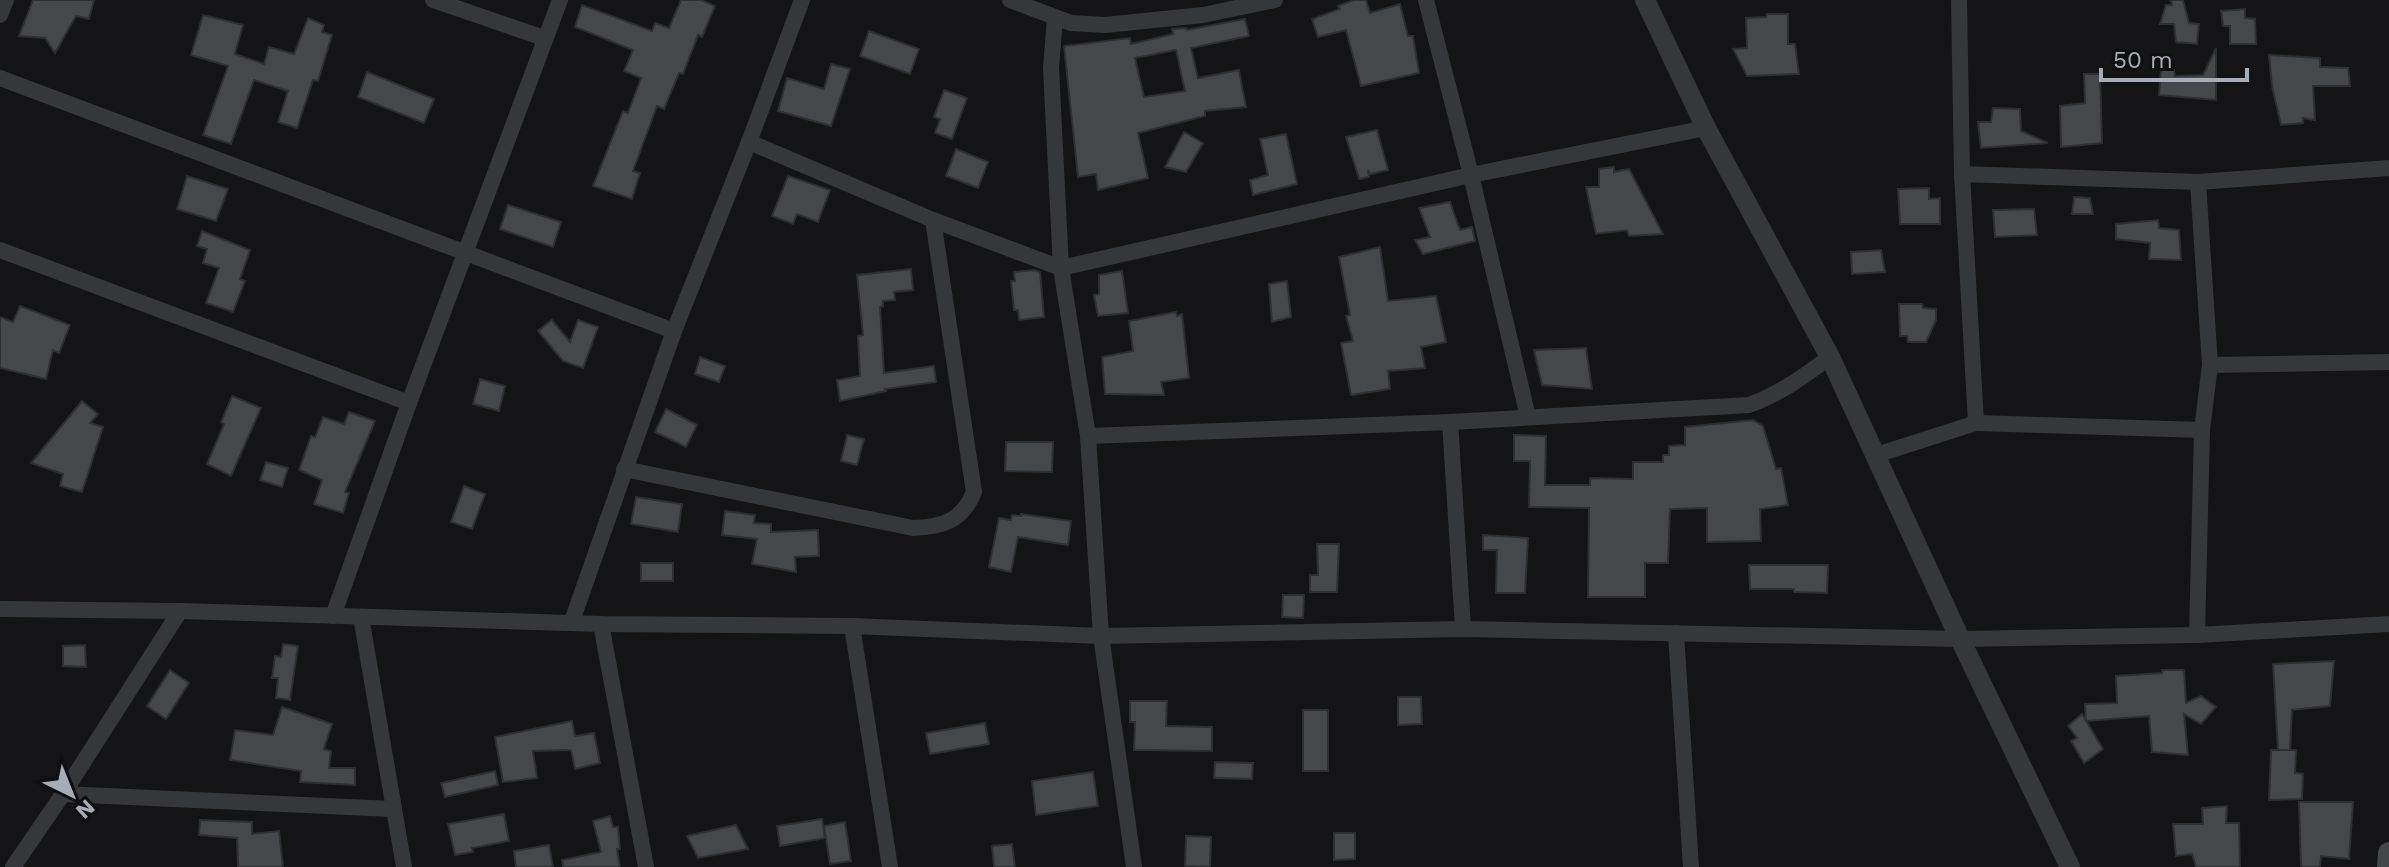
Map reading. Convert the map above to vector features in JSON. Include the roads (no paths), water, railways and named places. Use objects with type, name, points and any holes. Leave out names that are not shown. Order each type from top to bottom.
[{"type":"main road","points":[[2388,867],[2389,853]]},
{"type":"street","points":[[0,15],[6,0]]},
{"type":"street","points":[[433,0],[544,38]]},
{"type":"street","points":[[333,616],[560,0]]},
{"type":"street","points":[[572,621],[674,331],[802,0]]},
{"type":"street","points":[[1010,0],[1071,23],[1105,25],[1202,7],[1275,0]]},
{"type":"street","points":[[1426,0],[1528,417]]},
{"type":"street","points":[[1645,0],[1706,128],[1830,357],[1960,639],[2070,867]]},
{"type":"street","points":[[1959,0],[1962,174],[1976,423]]},
{"type":"street","points":[[1055,18],[1051,68],[1061,268],[1088,436],[1101,636],[1134,867]]},
{"type":"street","points":[[0,78],[674,331]]},
{"type":"street","points":[[749,142],[933,220],[1061,268],[1471,175],[1706,128]]},
{"type":"street","points":[[1962,174],[2198,182],[2389,168]]},
{"type":"street","points":[[2197,635],[2202,430],[2210,365],[2198,182]]},
{"type":"street","points":[[624,469],[913,528],[933,527],[951,521],[967,509],[974,492],[933,220]]},
{"type":"street","points":[[0,250],[409,403]]},
{"type":"street","points":[[1088,436],[1450,422],[1749,405],[1766,400],[1797,382],[1830,357]]},
{"type":"street","points":[[2210,365],[2389,362]]},
{"type":"street","points":[[1450,422],[1463,629]]},
{"type":"street","points":[[1876,455],[1976,423],[2202,430]]},
{"type":"street","points":[[0,609],[180,611],[601,624],[852,626],[1101,636],[1463,629],[1960,639],[2197,635],[2389,624]]},
{"type":"street","points":[[13,867],[180,611]]},
{"type":"street","points":[[361,617],[404,867]]},
{"type":"street","points":[[601,624],[646,867]]},
{"type":"street","points":[[852,626],[890,867]]},
{"type":"street","points":[[1676,633],[1691,867]]},
{"type":"street","points":[[63,794],[393,809]]}]
